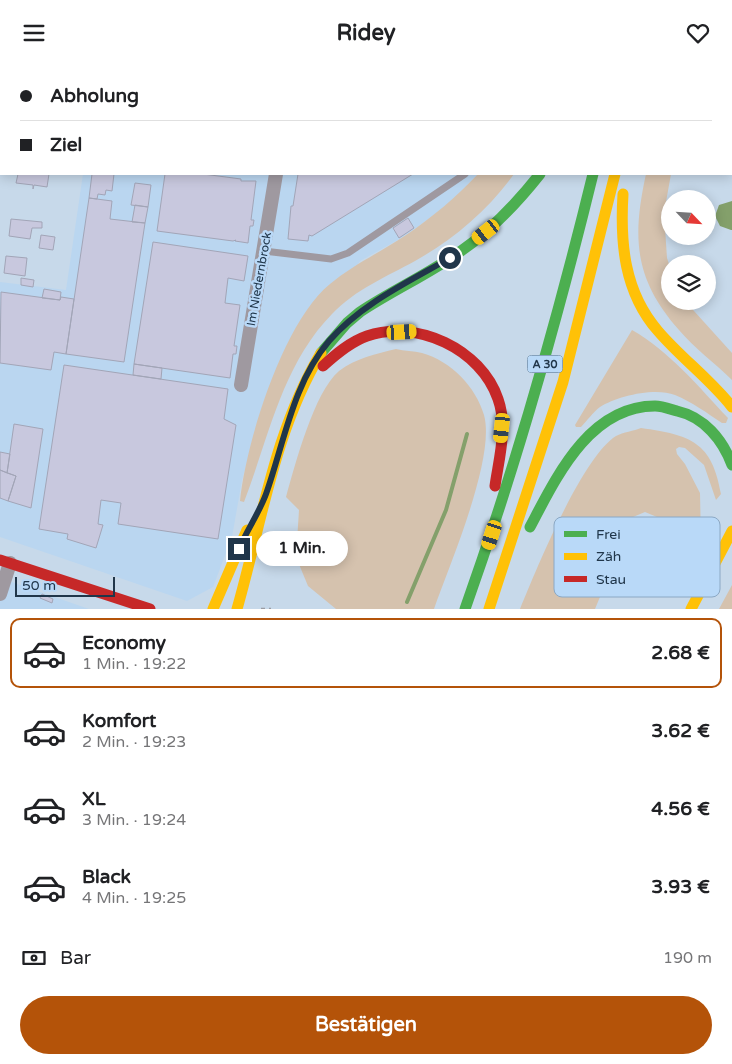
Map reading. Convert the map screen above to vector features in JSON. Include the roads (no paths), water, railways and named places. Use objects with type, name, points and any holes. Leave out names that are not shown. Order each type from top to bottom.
[{"type":"main road","points":[[237,609],[250,572],[265,497],[297,397],[312,365],[328,342],[346,323],[374,302],[461,251],[508,212],[539,175]]},
{"type":"main road","name":"A 30","points":[[465,609],[486,552],[540,382],[593,175]]},
{"type":"main road","name":"A 30","points":[[489,609],[563,382],[615,175]]},
{"type":"main road","points":[[625,175],[621,217],[624,265],[631,289],[657,330],[732,407]]},
{"type":"main road","points":[[297,397],[313,376],[332,357],[356,341],[374,334],[413,331],[435,337],[452,345],[486,377],[498,399],[502,428],[486,552]]},
{"type":"main road","points":[[495,591],[563,466],[595,430],[621,411],[649,406],[664,407],[692,416],[721,442],[732,465]]},
{"type":"main road","points":[[213,609],[246,533],[265,497]]},
{"type":"main road","points":[[720,552],[731,526]]},
{"type":"main road","points":[[5,562],[150,609]]},
{"type":"main road","points":[[250,572],[252,597]]},
{"type":"main road","points":[[691,609],[697,597]]},
{"type":"street","name":"Im Niedernbrock","points":[[242,385],[276,175]]},
{"type":"street","points":[[0,594],[5,562]]},
{"type":"lane","points":[[264,251],[331,259],[348,253],[464,175]]},
{"type":"waterway","points":[[407,602],[446,510],[467,434]]}]
